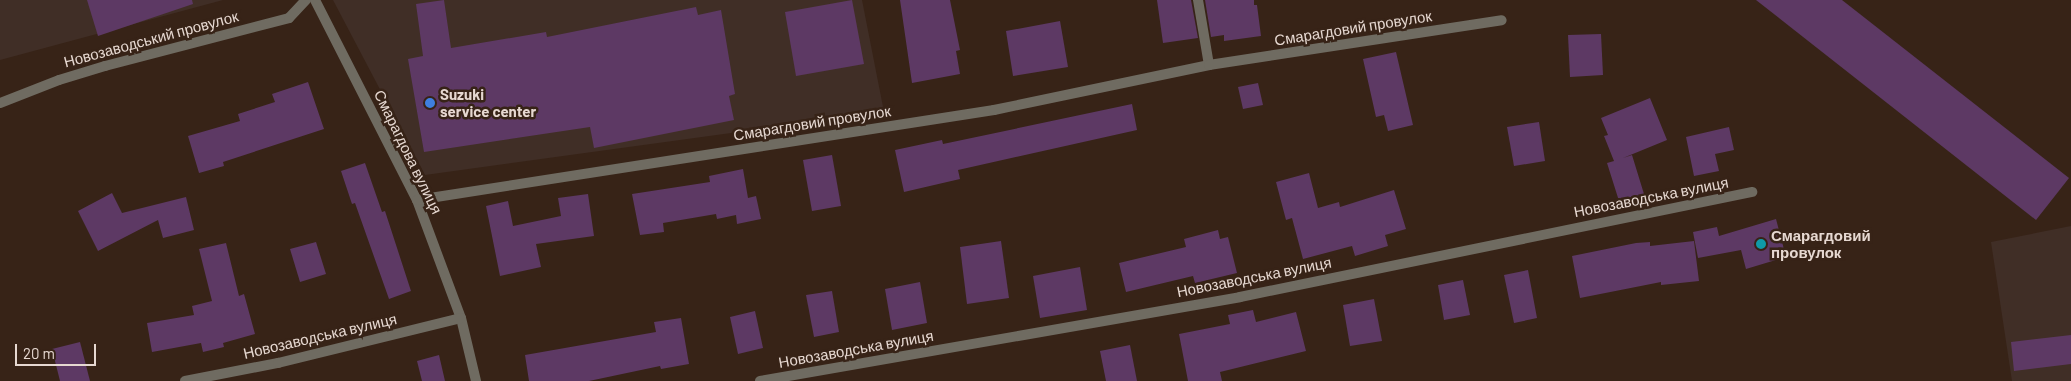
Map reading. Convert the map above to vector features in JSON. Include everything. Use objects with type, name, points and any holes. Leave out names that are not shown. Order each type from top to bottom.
[{"type":"street","name":"Новозаводський провулок","points":[[0,103],[59,80],[105,66],[289,18],[306,0]]},
{"type":"street","name":"Смарагдова вулиця","points":[[315,0],[417,200],[461,318],[476,381]]},
{"type":"street","points":[[1198,0],[1209,65]]},
{"type":"street","name":"Смарагдовий провулок","points":[[417,200],[994,110],[1209,65],[1502,20]]},
{"type":"street","name":"Новозаводська вулиця","points":[[760,381],[1240,297],[1752,192]]},
{"type":"street","name":"Новозаводська вулиця","points":[[185,381],[278,363],[461,318]]},
{"type":"shaded area","points":[[0,0],[223,0],[0,60]]},
{"type":"shaded area","points":[[333,0],[862,0],[884,112],[425,175]]},
{"type":"shaded area","points":[[2071,226],[2071,381],[2012,381],[1991,242]]},
{"type":"building","points":[[87,0],[192,0],[193,4],[98,36]]},
{"type":"building","points":[[444,0],[451,48],[546,32],[547,37],[696,7],[698,15],[721,10],[735,94],[729,96],[734,120],[594,148],[590,127],[424,152],[408,59],[423,56],[416,4]]},
{"type":"building","points":[[852,0],[864,64],[796,76],[785,12]]},
{"type":"building","points":[[900,0],[950,0],[960,50],[956,51],[960,74],[912,83]]},
{"type":"building","points":[[1157,0],[1191,0],[1198,38],[1163,43]]},
{"type":"building","points":[[1205,0],[1254,0],[1254,5],[1257,5],[1261,36],[1224,41],[1224,35],[1211,37]]},
{"type":"building","points":[[1756,0],[1842,0],[2069,178],[2036,220]]},
{"type":"building","points":[[1060,21],[1068,67],[1013,76],[1006,31]]},
{"type":"building","points":[[1601,34],[1603,75],[1570,77],[1568,35]]},
{"type":"building","points":[[1396,52],[1413,125],[1388,131],[1384,115],[1376,117],[1363,59]]},
{"type":"building","points":[[308,82],[324,129],[223,162],[224,166],[199,173],[188,136],[240,121],[238,114],[275,102],[272,94]]},
{"type":"building","points":[[1258,83],[1263,105],[1243,109],[1238,87]]},
{"type":"building","points":[[1650,98],[1667,140],[1623,158],[1632,155],[1644,194],[1619,201],[1607,163],[1614,161],[1604,136],[1608,135],[1601,118]]},
{"type":"building","points":[[1132,104],[1137,130],[958,170],[960,179],[904,192],[895,150],[942,140],[943,144]]},
{"type":"building","points":[[1539,122],[1545,161],[1514,166],[1507,127]]},
{"type":"building","points":[[1729,127],[1734,150],[1715,154],[1719,171],[1694,176],[1686,137]]},
{"type":"building","points":[[832,155],[841,206],[812,211],[803,160]]},
{"type":"building","points":[[365,163],[382,212],[385,211],[411,291],[389,299],[355,203],[352,204],[341,171]]},
{"type":"building","points":[[743,169],[748,198],[756,196],[761,219],[737,224],[736,215],[717,219],[716,214],[663,223],[664,232],[640,235],[632,194],[710,182],[709,176]]},
{"type":"building","points":[[1309,173],[1318,208],[1339,202],[1340,207],[1394,190],[1406,229],[1385,235],[1388,246],[1355,256],[1352,246],[1303,259],[1292,218],[1286,220],[1276,182]]},
{"type":"building","points":[[112,193],[122,213],[186,197],[194,230],[163,238],[158,220],[98,251],[78,211]]},
{"type":"building","points":[[588,194],[594,236],[536,244],[541,267],[500,276],[486,206],[508,201],[513,226],[561,216],[558,198]]},
{"type":"building","name":"Смарагдовий провулок","points":[[1776,219],[1786,257],[1746,269],[1741,250],[1698,258],[1693,232],[1717,227],[1719,236]]},
{"type":"building","points":[[1218,230],[1220,239],[1228,237],[1237,273],[1195,283],[1193,276],[1126,292],[1119,263],[1186,247],[1184,239]]},
{"type":"building","points":[[1001,241],[1009,298],[967,304],[960,247]]},
{"type":"building","points":[[1694,241],[1699,281],[1661,285],[1661,282],[1580,298],[1572,256],[1636,243],[1650,242],[1650,246]]},
{"type":"building","points":[[316,242],[326,274],[300,282],[290,249]]},
{"type":"building","points":[[226,243],[239,296],[244,294],[255,334],[223,343],[224,347],[203,352],[201,343],[152,352],[147,323],[194,315],[192,306],[212,301],[199,249]]},
{"type":"building","points":[[1080,267],[1087,310],[1040,318],[1033,276]]},
{"type":"building","points":[[1528,270],[1537,318],[1514,323],[1504,275]]},
{"type":"building","points":[[1463,280],[1470,315],[1444,320],[1438,285]]},
{"type":"building","points":[[920,282],[927,323],[892,330],[885,289]]},
{"type":"building","points":[[832,291],[839,332],[814,337],[806,295]]},
{"type":"building","points":[[1374,299],[1382,341],[1350,346],[1343,305]]},
{"type":"building","points":[[1253,310],[1256,322],[1296,312],[1306,351],[1220,372],[1222,381],[1188,381],[1179,334],[1230,324],[1228,315]]},
{"type":"building","points":[[755,311],[763,348],[738,354],[730,317]]},
{"type":"building","points":[[681,318],[689,364],[661,369],[660,366],[589,381],[529,381],[525,355],[656,332],[654,322]]},
{"type":"building","points":[[2071,335],[2071,364],[2014,371],[2011,342]]},
{"type":"building","points":[[80,342],[90,381],[60,381],[52,349]]},
{"type":"building","points":[[1130,345],[1137,381],[1106,381],[1100,351]]},
{"type":"building","points":[[439,355],[445,381],[422,381],[417,361]]},
{"type":"place","name":"Suzuki service center","points":[[430,103]]},
{"type":"place","name":"Смарагдовий провулок","points":[[1761,244]]}]
